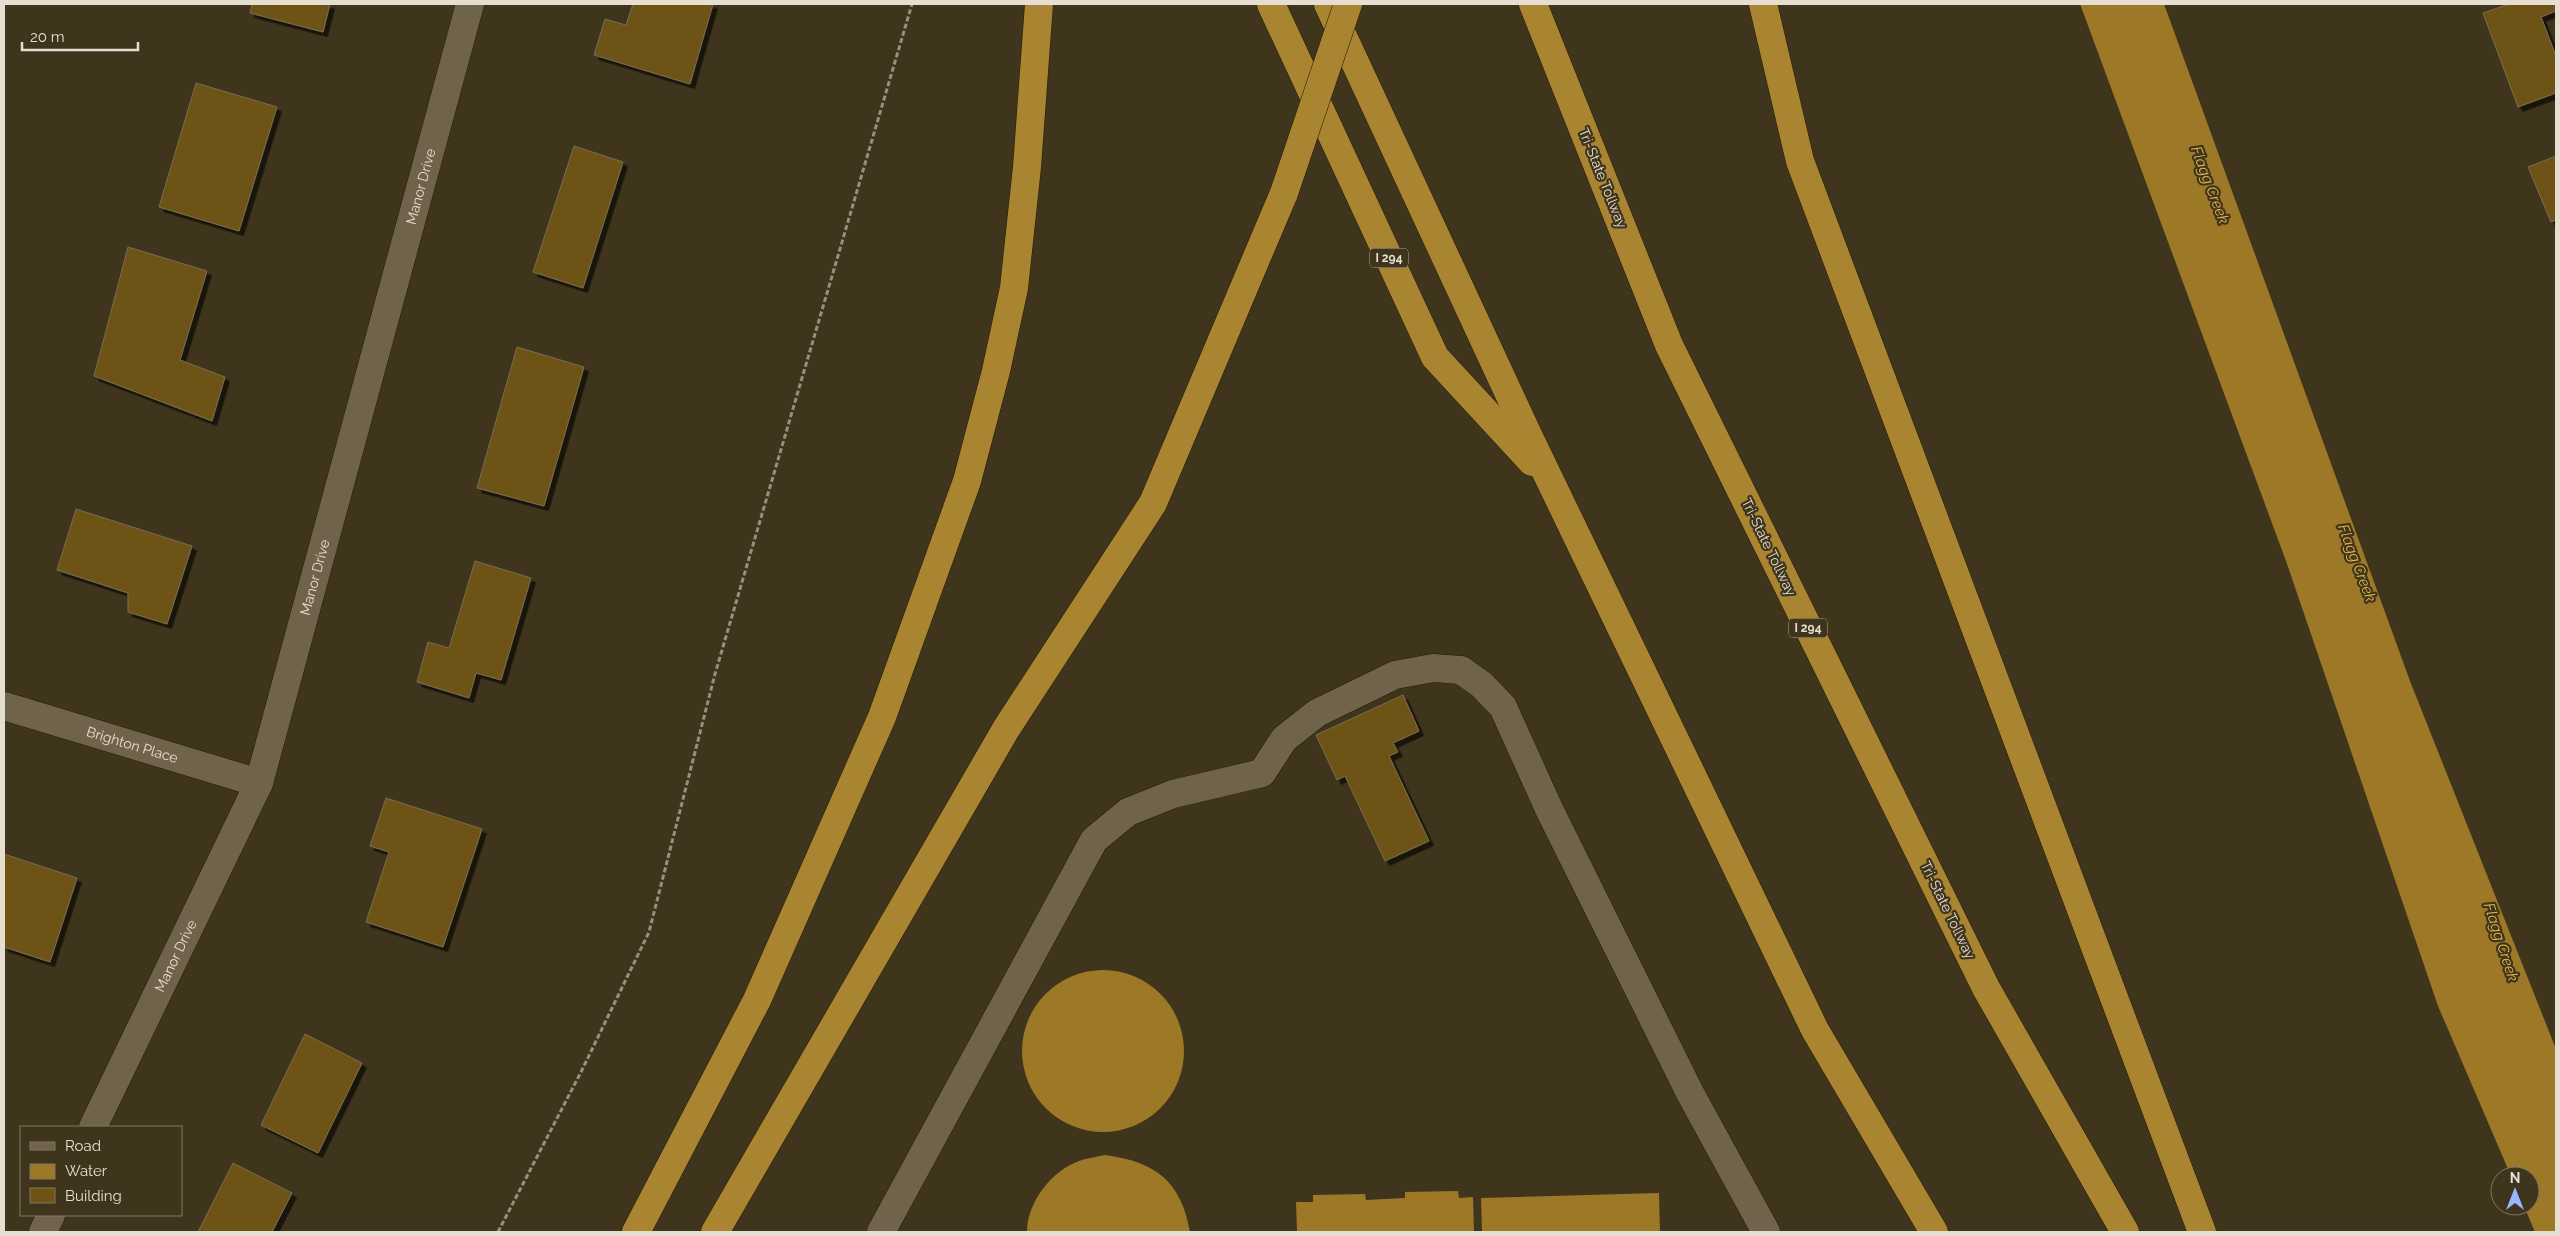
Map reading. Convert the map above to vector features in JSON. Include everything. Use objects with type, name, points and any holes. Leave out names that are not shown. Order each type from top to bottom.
[{"type":"highway","points":[[636,1232],[757,1000],[882,717],[967,481],[996,371],[1014,288],[1027,168],[1038,4]]},
{"type":"highway","name":"I 294","points":[[1271,4],[1435,357],[1552,483]]},
{"type":"highway","name":"I 294","points":[[1328,4],[1552,483],[1815,1030],[1934,1232]]},
{"type":"highway","points":[[715,1232],[1006,729],[1153,503],[1284,193],[1348,4]]},
{"type":"highway","name":"Tri-State Tollway","points":[[1533,4],[1669,345],[1986,988],[2125,1232]]},
{"type":"highway","points":[[1763,4],[1800,161],[2202,1232]]},
{"type":"street","name":"Manor Drive","points":[[93,1126],[259,783],[470,4]]},
{"type":"street","points":[[880,1232],[1094,840],[1128,812],[1173,794],[1262,772],[1284,739],[1317,713],[1395,675],[1433,668],[1461,670],[1482,685],[1503,707],[1549,809],[1690,1093],[1766,1232]]},
{"type":"street","name":"Brighton Place","points":[[4,706],[259,783]]},
{"type":"street","points":[[42,1232],[50,1216]]},
{"type":"path","points":[[498,1232],[581,1072],[648,932],[715,674],[912,4]]},
{"type":"water","name":"Flagg Creek","points":[[2080,4],[2164,4],[2410,681],[2556,1049],[2556,1232],[2535,1232],[2528,1216],[2540,1216],[2540,1166],[2507,1166],[2438,1006],[2286,561]]},
{"type":"water","points":[[1111,970],[1134,976],[1154,988],[1166,1000],[1181,1027],[1184,1051],[1181,1075],[1178,1082],[1166,1102],[1154,1114],[1127,1129],[1095,1132],[1072,1126],[1052,1114],[1040,1102],[1025,1075],[1022,1043],[1028,1020],[1040,1000],[1052,988],[1079,973]]},
{"type":"water","points":[[1105,1155],[1139,1163],[1163,1177],[1173,1187],[1180,1199],[1190,1232],[1027,1232],[1031,1210],[1042,1189],[1050,1180],[1059,1172],[1079,1161]]},
{"type":"water","points":[[1458,1191],[1459,1198],[1473,1197],[1474,1232],[1297,1232],[1296,1202],[1313,1202],[1313,1195],[1365,1194],[1366,1200],[1405,1198],[1405,1192]]},
{"type":"water","points":[[1659,1193],[1660,1232],[1482,1232],[1481,1198]]},
{"type":"building","points":[[252,4],[330,4],[323,32],[250,13]]},
{"type":"building","points":[[633,4],[713,4],[690,84],[594,55],[605,19],[626,25]]},
{"type":"building","points":[[2509,4],[2556,4],[2556,11],[2541,17],[2556,56],[2556,93],[2518,107],[2483,13]]},
{"type":"building","points":[[196,83],[277,107],[239,231],[159,207]]},
{"type":"building","points":[[574,146],[623,162],[583,288],[533,272]]},
{"type":"building","points":[[2556,156],[2556,220],[2551,222],[2528,167]]},
{"type":"building","points":[[128,247],[207,271],[180,360],[225,377],[212,421],[94,376]]},
{"type":"building","points":[[517,347],[584,367],[544,506],[477,488]]},
{"type":"building","points":[[76,509],[192,546],[167,624],[128,612],[128,593],[57,570]]},
{"type":"building","points":[[475,561],[531,578],[501,680],[476,673],[469,698],[417,682],[428,642],[449,648]]},
{"type":"building","points":[[1403,695],[1419,731],[1393,743],[1398,752],[1389,756],[1429,841],[1385,861],[1345,776],[1337,780],[1316,735]]},
{"type":"building","points":[[386,798],[482,829],[443,947],[366,922],[389,852],[370,846]]},
{"type":"building","points":[[4,854],[77,878],[50,962],[4,947]]},
{"type":"building","points":[[305,1034],[362,1063],[318,1153],[261,1125]]},
{"type":"building","points":[[233,1163],[292,1193],[272,1232],[198,1232]]}]
